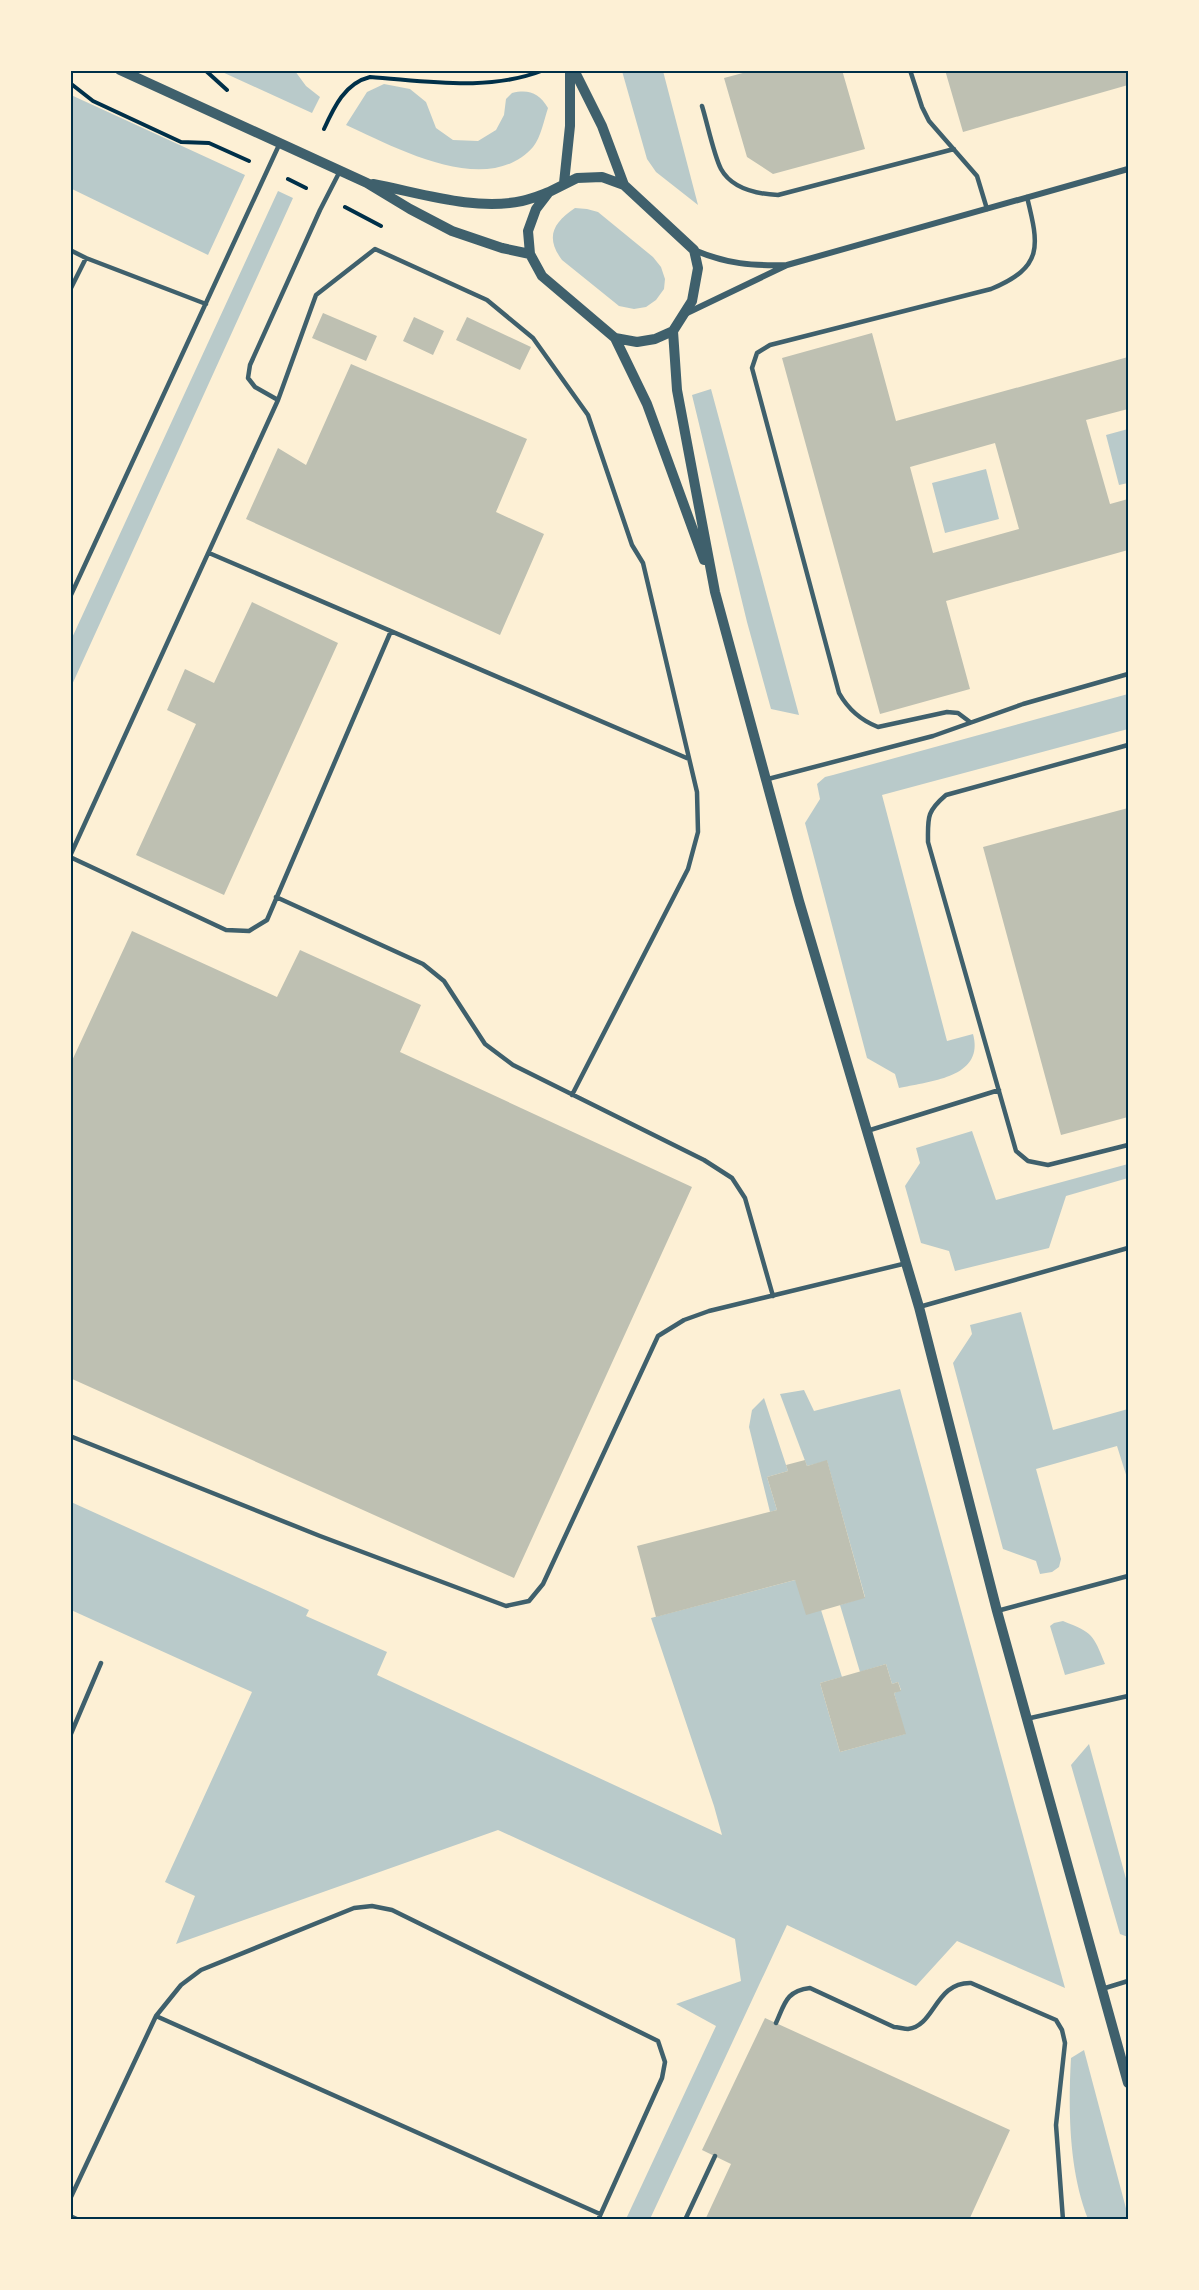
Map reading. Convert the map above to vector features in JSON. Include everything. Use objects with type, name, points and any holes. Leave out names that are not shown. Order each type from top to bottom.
[{"type":"street","points":[[120,70],[367,183],[452,231],[502,248],[530,254]]},
{"type":"street","points":[[564,183],[570,126],[572,70]]},
{"type":"street","points":[[572,70],[602,126],[624,185]]},
{"type":"street","points":[[685,314],[788,265],[1128,170]]},
{"type":"street","points":[[367,183],[459,201],[495,204],[523,201],[549,192],[577,178],[602,177],[624,185],[694,250],[716,260],[732,263],[788,265]]},
{"type":"street","points":[[549,192],[536,209],[528,231],[530,254],[542,276],[615,338],[647,404],[715,592]]},
{"type":"street","points":[[615,338],[637,342],[656,339],[673,331],[685,314],[695,287],[698,268],[694,250]]},
{"type":"street","points":[[673,331],[677,390],[715,592],[765,779],[919,1307],[1026,1719],[1128,2083]]},
{"type":"lane","points":[[910,70],[929,121],[977,176],[987,208]]},
{"type":"lane","points":[[702,106],[721,170],[734,183],[756,194],[778,195],[954,148]]},
{"type":"lane","points":[[70,597],[280,143]]},
{"type":"lane","points":[[278,400],[255,387],[248,378],[250,365],[340,171]]},
{"type":"lane","points":[[970,723],[958,712],[947,712],[878,727],[867,723],[847,707],[839,693],[752,368],[757,353],[770,345],[992,289],[1013,280],[1027,267],[1035,250],[1036,232],[1027,197]]},
{"type":"lane","points":[[391,631],[267,920],[249,931],[226,930],[70,857],[278,400],[316,295],[375,249],[487,300],[533,338],[588,415],[632,545],[643,563],[697,792],[698,832],[688,869],[572,1095]]},
{"type":"lane","points":[[70,250],[206,304]]},
{"type":"lane","points":[[70,290],[86,258]]},
{"type":"lane","points":[[208,553],[689,759]]},
{"type":"lane","points":[[70,577],[78,581]]},
{"type":"lane","points":[[765,779],[933,735],[1023,704],[1128,674]]},
{"type":"lane","points":[[1128,745],[946,795],[933,806],[928,820],[928,842],[1016,1151],[1028,1161],[1048,1165],[1128,1145]]},
{"type":"lane","points":[[276,897],[423,964],[444,981],[485,1044],[513,1065],[704,1160],[732,1178],[745,1198],[773,1296]]},
{"type":"lane","points":[[867,1131],[999,1090]]},
{"type":"lane","points":[[919,1307],[1128,1248]]},
{"type":"lane","points":[[70,1436],[320,1536],[506,1606],[529,1601],[543,1584],[658,1336],[684,1320],[709,1311],[906,1263]]},
{"type":"lane","points":[[997,1611],[1128,1576]]},
{"type":"lane","points":[[70,1736],[101,1663]]},
{"type":"lane","points":[[1026,1719],[1128,1696]]},
{"type":"lane","points":[[70,2199],[156,2016],[181,1985],[201,1970],[354,1908],[372,1906],[392,1910],[658,2041],[665,2062],[662,2078],[599,2217],[156,2016]]},
{"type":"lane","points":[[1102,1989],[1128,1981]]},
{"type":"lane","points":[[776,2023],[789,1996],[798,1990],[810,1988],[894,2027],[909,2029],[920,2024],[952,1986],[961,1983],[971,1983],[1056,2020],[1062,2030],[1065,2043],[1056,2125],[1063,2220]]},
{"type":"lane","points":[[685,2220],[715,2157]]},
{"type":"lane","points":[[70,2216],[79,2220]]},
{"type":"path","points":[[324,129],[348,88],[358,80],[370,77],[457,84],[492,83],[509,82],[544,70]]},
{"type":"shaded area","points":[[220,71],[295,71],[306,86],[320,97],[312,113]]},
{"type":"shaded area","points":[[622,71],[663,71],[698,205],[656,172],[647,159]]},
{"type":"shaded area","points":[[384,84],[410,89],[426,102],[436,128],[453,140],[478,141],[496,130],[504,115],[506,99],[512,93],[533,93],[548,108],[536,143],[514,162],[491,169],[467,169],[441,164],[415,155],[346,125],[367,92]]},
{"type":"shaded area","points":[[71,95],[245,175],[208,255],[72,189],[71,191]]},
{"type":"shaded area","points":[[278,191],[293,198],[71,687],[71,640]]},
{"type":"shaded area","points":[[575,208],[598,212],[653,257],[661,267],[665,279],[664,289],[656,300],[646,307],[634,309],[619,306],[562,260],[554,244],[554,231],[561,219]]},
{"type":"shaded area","points":[[711,389],[799,715],[771,709],[747,622],[692,395]]},
{"type":"shaded area","points":[[1128,429],[1128,483],[1119,485],[1106,435]]},
{"type":"shaded area","points":[[986,469],[999,519],[945,533],[932,483]]},
{"type":"shaded area","points":[[1128,694],[1128,729],[882,795],[947,1041],[973,1034],[974,1049],[971,1060],[963,1069],[952,1075],[899,1088],[895,1074],[867,1058],[805,823],[820,799],[817,784],[825,777]]},
{"type":"shaded area","points":[[972,1131],[996,1200],[1128,1164],[1128,1178],[1066,1196],[1049,1248],[955,1271],[949,1251],[921,1243],[905,1186],[920,1163],[916,1148]]},
{"type":"shaded area","points":[[1021,1312],[1053,1430],[1128,1409],[1128,1481],[1117,1446],[1036,1469],[1061,1559],[1059,1567],[1052,1572],[1040,1574],[1036,1561],[1003,1549],[953,1363],[972,1334],[970,1325]]},
{"type":"shaded area","points":[[900,1389],[1065,1988],[957,1941],[916,1986],[787,1925],[650,2219],[626,2219],[716,2026],[676,2004],[741,1981],[735,1939],[498,1830],[176,1944],[195,1896],[165,1882],[252,1692],[71,1610],[71,1502],[309,1610],[306,1616],[387,1652],[377,1675],[722,1835],[651,1618],[795,1580],[821,1610],[842,1677],[820,1683],[840,1752],[905,1734],[894,1693],[901,1690],[898,1682],[892,1684],[886,1664],[860,1672],[840,1605],[865,1597],[827,1461],[807,1466],[780,1394],[804,1390],[814,1411]]},
{"type":"shaded area","points":[[764,1398],[788,1471],[767,1477],[777,1510],[770,1512],[749,1427],[752,1410]]},
{"type":"shaded area","points":[[1063,1621],[1091,1636],[1105,1664],[1065,1675],[1050,1626]]},
{"type":"shaded area","points":[[1089,1744],[1128,1886],[1128,1937],[1120,1934],[1071,1765]]},
{"type":"shaded area","points":[[1084,2050],[1128,2219],[1088,2219],[1077,2181],[1071,2140],[1071,2058]]},
{"type":"building","points":[[754,70],[842,70],[865,149],[773,174],[747,157],[724,78]]},
{"type":"building","points":[[945,70],[1128,70],[1128,85],[963,132]]},
{"type":"building","points":[[323,313],[377,336],[366,361],[312,338]]},
{"type":"building","points":[[414,317],[444,331],[433,355],[403,341]]},
{"type":"building","points":[[467,317],[531,347],[520,370],[456,340]]},
{"type":"building","points":[[872,333],[896,421],[1128,357],[1128,409],[1086,420],[1110,504],[1128,499],[1128,550],[946,601],[970,689],[880,714],[782,358]],"holes":[[[995,443],[1019,529],[933,553],[910,467]]]},
{"type":"building","points":[[351,364],[527,439],[496,512],[544,534],[500,635],[246,519],[278,448],[306,465]]},
{"type":"building","points":[[252,602],[338,643],[224,895],[136,855],[196,724],[167,710],[185,669],[214,683]]},
{"type":"building","points":[[1128,808],[1128,1117],[1061,1135],[983,847]]},
{"type":"building","points":[[132,931],[277,997],[300,950],[421,1005],[400,1052],[692,1187],[514,1578],[70,1378],[70,1065]]},
{"type":"building","points":[[805,1460],[807,1466],[827,1460],[865,1598],[806,1615],[795,1580],[656,1617],[637,1546],[777,1510],[767,1477],[788,1471],[786,1465]]},
{"type":"building","points":[[886,1664],[892,1684],[898,1682],[901,1691],[894,1693],[906,1734],[840,1752],[820,1683]]},
{"type":"building","points":[[765,2018],[1010,2130],[969,2220],[705,2220],[731,2164],[702,2150]]}]
